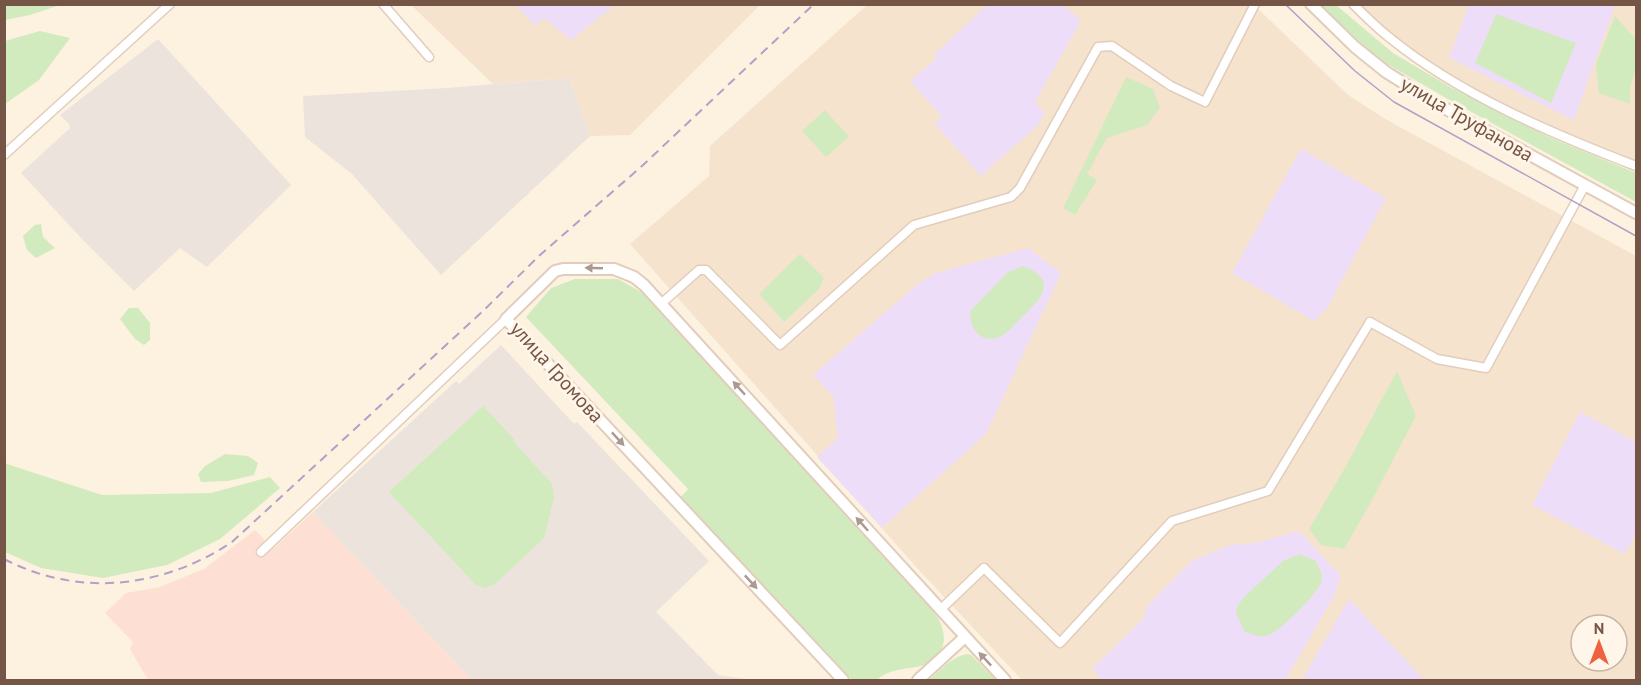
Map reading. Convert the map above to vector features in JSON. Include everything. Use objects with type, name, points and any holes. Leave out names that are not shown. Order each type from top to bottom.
[{"type":"street","points":[[4,155],[170,4]]},
{"type":"street","points":[[383,4],[429,57]]},
{"type":"street","points":[[662,303],[699,270],[706,270],[780,345],[914,225],[1011,197],[1020,188],[1098,47],[1112,46],[1171,86],[1205,102],[1255,4]]},
{"type":"street","name":"улица Труфанова","points":[[1311,4],[1355,47],[1386,72],[1437,104],[1636,213]]},
{"type":"street","points":[[1353,4],[1391,39],[1438,72],[1491,102],[1569,140],[1636,166]]},
{"type":"street","points":[[940,610],[984,568],[1060,643],[1172,521],[1268,491],[1370,322],[1437,359],[1486,368],[1585,185]]},
{"type":"street","name":"улица Громова","points":[[843,681],[506,320],[555,271],[563,268],[614,269],[624,272],[643,284],[1005,681]]},
{"type":"street","points":[[261,552],[506,320]]},
{"type":"street","points":[[918,681],[965,637]]},
{"type":"shaded area","points":[[411,5],[760,5],[630,135],[590,136],[569,78],[493,84]]},
{"type":"shaded area","points":[[516,5],[615,5],[571,40],[544,18],[535,26]]},
{"type":"shaded area","points":[[867,5],[1254,5],[1348,95],[1387,120],[1636,256],[1636,680],[1022,680],[917,568],[630,244],[709,176],[710,146]]},
{"type":"shaded area","points":[[987,5],[1063,5],[1081,21],[1035,102],[1045,113],[1037,126],[981,176],[935,124],[942,117],[910,81],[935,60],[935,54]]},
{"type":"shaded area","points":[[1358,5],[1636,5],[1636,161],[1571,137],[1502,104],[1438,67],[1393,36]]},
{"type":"shaded area","points":[[1469,5],[1615,5],[1574,120],[1449,58]]},
{"type":"shaded area","points":[[158,39],[291,185],[207,267],[180,248],[134,291],[21,173],[70,128],[60,115]]},
{"type":"shaded area","points":[[569,78],[590,136],[441,275],[352,174],[305,137],[303,96]]},
{"type":"shaded area","points":[[1301,149],[1386,198],[1327,308],[1314,321],[1232,273]]},
{"type":"shaded area","points":[[1028,248],[1061,273],[986,434],[882,528],[817,457],[838,438],[833,396],[813,375],[919,283],[936,273]]},
{"type":"shaded area","points":[[501,345],[574,424],[577,422],[709,561],[656,612],[718,675],[754,680],[472,680],[313,512],[456,381],[459,384]]},
{"type":"shaded area","points":[[1580,412],[1636,442],[1636,533],[1625,554],[1532,505]]},
{"type":"shaded area","points":[[313,512],[472,680],[148,680],[130,649],[133,642],[105,613],[126,593],[160,587],[204,569],[255,530],[273,549]]},
{"type":"shaded area","points":[[1299,531],[1341,576],[1333,598],[1285,680],[1102,680],[1092,669],[1144,618],[1147,606],[1192,561],[1230,545],[1256,543]]},
{"type":"shaded area","points":[[1349,599],[1424,680],[1302,680]]},
{"type":"green space","points":[[5,4],[60,4],[60,5],[5,20]]},
{"type":"green space","points":[[1321,5],[1336,5],[1393,53],[1452,88],[1554,139],[1636,173],[1636,202],[1380,60]]},
{"type":"green space","points":[[1496,14],[1576,43],[1551,103],[1475,63]]},
{"type":"green space","points":[[1615,16],[1636,40],[1636,69],[1630,87],[1630,104],[1599,93],[1596,64]]},
{"type":"green space","points":[[40,31],[70,38],[39,80],[5,104],[5,41]]},
{"type":"green space","points":[[1126,77],[1153,89],[1160,108],[1147,125],[1107,138],[1087,174],[1097,180],[1075,215],[1063,208]]},
{"type":"green space","points":[[825,110],[849,137],[826,157],[802,131]]},
{"type":"green space","points":[[41,224],[43,237],[55,248],[36,258],[27,250],[23,236],[35,225]]},
{"type":"green space","points":[[800,254],[824,278],[819,289],[784,322],[759,294]]},
{"type":"green space","points":[[1023,266],[1041,277],[1044,290],[1041,296],[1004,334],[988,339],[978,334],[971,323],[971,310],[1008,272]]},
{"type":"green space","points":[[575,279],[618,279],[641,292],[930,606],[940,622],[944,640],[941,652],[931,662],[892,672],[877,680],[852,680],[680,498],[688,489],[526,317],[551,288]]},
{"type":"green space","points":[[129,308],[138,308],[150,323],[150,340],[144,345],[135,339],[120,319]]},
{"type":"green space","points":[[1397,371],[1416,416],[1344,549],[1321,545],[1309,529]]},
{"type":"green space","points":[[483,406],[552,484],[554,498],[544,538],[494,585],[485,588],[475,584],[389,492]]},
{"type":"green space","points":[[225,454],[248,456],[258,463],[254,475],[228,481],[201,482],[198,474],[205,466]]},
{"type":"green space","points":[[4,463],[102,495],[211,493],[270,477],[280,488],[220,539],[167,565],[103,578],[41,568],[5,552]]},
{"type":"green space","points":[[1299,554],[1316,561],[1322,579],[1316,591],[1292,617],[1271,634],[1260,636],[1244,631],[1236,613],[1238,605],[1283,561]]},
{"type":"green space","points":[[968,654],[996,680],[929,680],[952,660]]},
{"type":"tram line","points":[[1285,4],[1355,71],[1394,102],[1636,236]]},
{"type":"railway","points":[[4,559],[32,571],[62,579],[91,583],[120,582],[149,578],[178,570],[232,542],[483,311],[540,255],[642,166],[814,4]]}]
